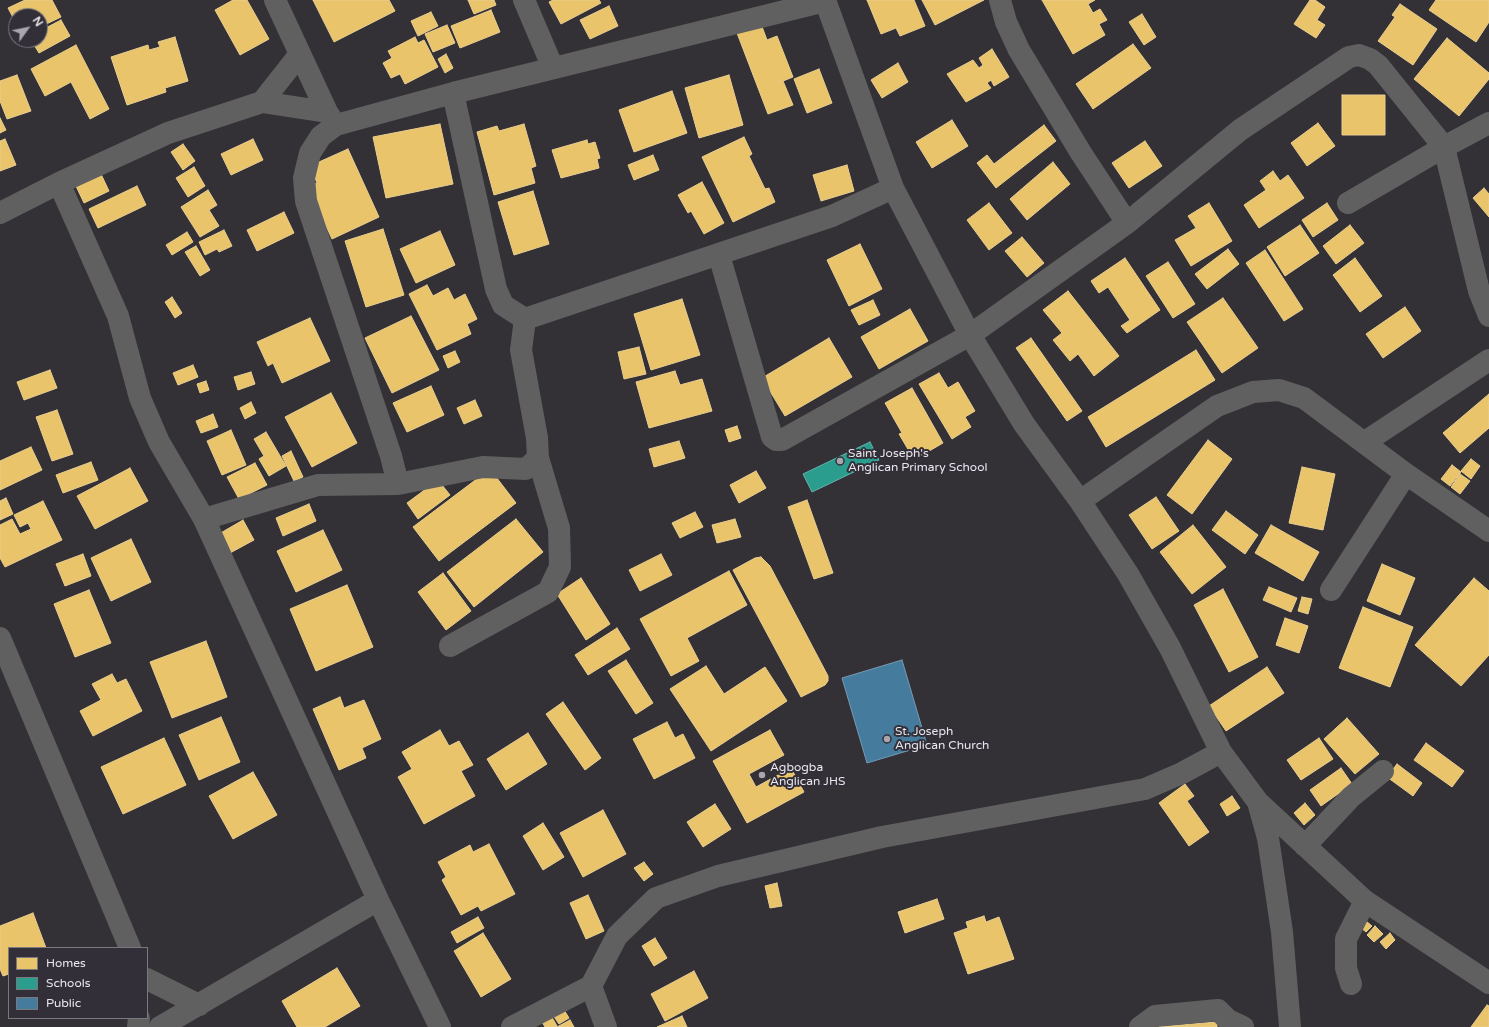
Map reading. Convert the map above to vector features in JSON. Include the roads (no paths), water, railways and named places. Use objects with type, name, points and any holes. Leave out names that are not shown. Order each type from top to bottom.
[{"type":"street","points":[[275,0],[299,54],[331,118]]},
{"type":"street","points":[[524,0],[554,68]]},
{"type":"street","points":[[0,213],[58,183],[168,133],[262,102],[331,118],[452,93],[825,0],[893,188],[970,334],[1024,424],[1080,501],[1128,574],[1170,648],[1221,752],[1258,802],[1365,901],[1489,983]]},
{"type":"street","points":[[1001,0],[1006,22],[1018,50],[1081,153],[1127,222]]},
{"type":"street","points":[[262,102],[299,54]]},
{"type":"street","points":[[719,255],[772,437],[776,440],[782,440],[970,334],[1127,222],[1240,130],[1349,57],[1365,57],[1378,65],[1444,147],[1479,291],[1489,316]]},
{"type":"street","points":[[452,93],[496,289],[503,305],[525,319]]},
{"type":"street","points":[[331,118],[310,153],[304,178],[306,201],[391,456],[398,484]]},
{"type":"street","points":[[1348,203],[1444,147],[1489,123]]},
{"type":"street","points":[[58,183],[118,316],[140,398],[159,442],[204,519],[378,900],[440,1027]]},
{"type":"street","points":[[525,319],[832,216],[893,188]]},
{"type":"street","points":[[450,646],[548,592],[560,567],[559,528],[538,458],[537,438],[521,350],[525,319]]},
{"type":"street","points":[[1365,442],[1487,366]]},
{"type":"street","points":[[1080,501],[1217,406],[1253,392],[1279,390],[1304,398],[1406,474],[1489,531]]},
{"type":"street","points":[[204,519],[318,485],[334,484],[379,486],[398,484],[483,467],[526,469],[538,458]]},
{"type":"street","points":[[1331,590],[1406,474]]},
{"type":"street","points":[[0,638],[130,947]]},
{"type":"street","points":[[512,1027],[591,986],[617,936],[656,898],[718,876],[882,837],[1145,789],[1182,773],[1221,752]]},
{"type":"street","points":[[1305,846],[1351,797],[1383,771]]},
{"type":"street","points":[[1258,802],[1268,838],[1282,932],[1290,1027]]},
{"type":"street","points":[[160,1027],[378,900]]},
{"type":"street","points":[[1350,984],[1346,968],[1346,939],[1365,901]]},
{"type":"street","points":[[148,980],[199,1005]]},
{"type":"street","points":[[591,986],[606,1027]]},
{"type":"street","points":[[1140,1027],[1155,1016],[1218,1010],[1228,1020],[1244,1027]]},
{"type":"place","name":"Saint Joseph's Anglican Primary School","points":[[840,461]]},
{"type":"place","name":"St. Joseph Anglican Church","points":[[887,739]]},
{"type":"place","name":"Agbogba Anglican JHS","points":[[762,775]]}]
